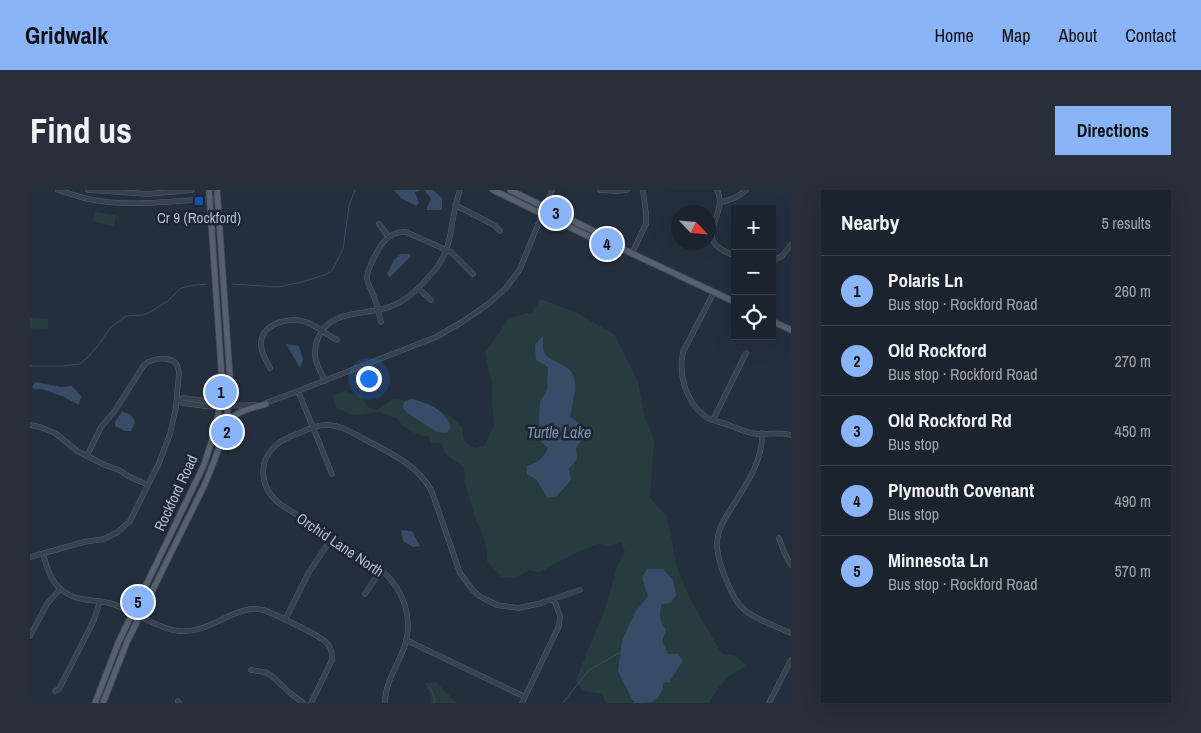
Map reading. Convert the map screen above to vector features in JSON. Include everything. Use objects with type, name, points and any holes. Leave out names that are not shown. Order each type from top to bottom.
[{"type":"main road","name":"Rockford Road","points":[[95,703],[119,641],[204,465],[212,442],[222,380],[210,190]]},
{"type":"main road","name":"Rockford Road","points":[[103,703],[119,661],[213,464],[224,432],[230,378],[217,190]]},
{"type":"main road","points":[[493,190],[602,243],[612,244],[731,300]]},
{"type":"main road","points":[[510,190],[606,237],[612,244]]},
{"type":"main road","points":[[776,323],[791,330]]},
{"type":"main road","points":[[224,432],[228,422],[235,416],[266,404]]},
{"type":"street","points":[[58,190],[89,199],[105,201],[159,203],[217,199]]},
{"type":"street","points":[[88,190],[148,194],[192,190]]},
{"type":"street","points":[[325,381],[314,358],[321,331],[327,324],[338,317],[377,310],[400,302],[418,288],[439,265],[447,250],[455,204],[460,190]]},
{"type":"street","points":[[179,400],[212,407],[217,405],[246,406],[266,404],[436,337],[488,304],[506,288],[520,269],[552,190]]},
{"type":"street","points":[[600,190],[627,190]]},
{"type":"street","points":[[632,254],[646,224],[643,190]]},
{"type":"street","points":[[716,217],[721,202],[717,190]]},
{"type":"street","points":[[721,202],[734,199],[746,190]]},
{"type":"street","points":[[455,204],[494,225],[500,231]]},
{"type":"street","points":[[379,224],[388,236]]},
{"type":"street","points":[[381,322],[368,282],[368,270],[378,250],[388,236],[396,232],[406,232],[447,250],[473,274]]},
{"type":"street","points":[[716,245],[731,254]]},
{"type":"street","points":[[776,259],[782,256],[791,245]]},
{"type":"street","points":[[418,288],[431,300]]},
{"type":"street","points":[[714,292],[683,352],[683,383],[688,395],[700,411],[712,420],[757,434],[778,432],[791,435]]},
{"type":"street","points":[[270,368],[261,342],[271,326],[297,320],[312,325],[337,340]]},
{"type":"street","points":[[712,420],[746,353]]},
{"type":"street","points":[[30,557],[104,539],[124,528],[130,521],[148,486],[174,421],[179,400],[179,372],[174,362],[170,360],[156,360],[144,365],[114,412],[101,427],[87,456]]},
{"type":"street","points":[[298,391],[332,474]]},
{"type":"street","points":[[30,425],[55,433],[77,452],[119,470],[148,486]]},
{"type":"street","points":[[313,427],[333,425],[346,430],[389,452],[420,476],[432,492],[460,573],[479,596],[497,605],[518,608],[528,607],[580,590]]},
{"type":"street","name":"Orchid Lane North","points":[[313,427],[281,441],[275,446],[264,465],[263,472],[266,487],[280,504],[381,570],[393,582],[403,599],[408,620],[406,640]]},
{"type":"street","points":[[762,433],[762,446],[751,476],[720,526],[717,542],[718,555],[732,593],[741,607],[754,617],[791,633]]},
{"type":"street","points":[[285,620],[310,572],[332,538]]},
{"type":"street","points":[[779,538],[791,565]]},
{"type":"street","points":[[43,554],[51,577],[60,589],[68,595],[119,606],[169,629],[178,631],[197,630],[249,610],[262,610],[321,638],[329,644],[332,660],[311,703]]},
{"type":"street","points":[[365,594],[381,570]]},
{"type":"street","points":[[30,636],[47,604],[60,589]]},
{"type":"street","points":[[522,703],[559,626],[560,616],[554,599]]},
{"type":"street","points":[[54,691],[59,689],[98,611],[100,601]]},
{"type":"street","points":[[386,703],[388,681],[406,640],[525,697]]},
{"type":"street","points":[[769,703],[791,660]]},
{"type":"street","points":[[251,670],[265,672],[272,676],[303,703]]},
{"type":"green space","points":[[95,212],[116,215],[114,226],[93,222]]},
{"type":"green space","points":[[541,299],[577,313],[614,334],[638,382],[644,415],[654,440],[650,498],[666,515],[676,565],[691,601],[722,654],[736,656],[747,666],[730,675],[718,688],[709,703],[606,703],[602,694],[584,691],[576,682],[605,609],[618,564],[625,552],[621,542],[607,547],[600,543],[569,556],[540,572],[529,570],[515,578],[502,577],[487,561],[487,551],[483,535],[476,520],[464,480],[463,467],[446,454],[442,444],[431,443],[428,436],[411,431],[398,419],[379,412],[353,415],[336,408],[333,396],[345,391],[361,396],[369,408],[377,410],[394,399],[416,402],[450,416],[462,427],[464,441],[475,448],[484,446],[494,425],[492,384],[485,352],[509,318],[532,312]]},
{"type":"green space","points":[[30,318],[48,319],[48,329],[30,328]]},
{"type":"green space","points":[[436,682],[457,703],[430,703],[431,698],[425,683]]},
{"type":"water","points":[[394,190],[422,190],[415,192],[419,203],[416,206],[401,198]]},
{"type":"water","points":[[424,190],[433,190],[442,198],[442,210],[427,210],[431,199]]},
{"type":"water","points":[[401,254],[409,254],[411,256],[390,277],[387,274],[394,260]]},
{"type":"water","name":"Turtle Lake","points":[[543,336],[544,352],[547,356],[572,372],[575,392],[570,417],[582,425],[582,440],[576,448],[577,459],[569,469],[571,480],[557,496],[547,498],[537,480],[527,474],[526,466],[540,460],[548,448],[540,441],[539,421],[540,402],[547,389],[548,367],[536,360],[535,345]]},
{"type":"water","points":[[286,344],[299,346],[303,360],[300,368]]},
{"type":"water","points":[[35,382],[61,387],[72,386],[81,396],[79,405],[42,389],[34,389],[32,387]]},
{"type":"water","points":[[412,399],[436,408],[445,416],[451,428],[446,433],[437,432],[407,413],[402,407],[405,401]]},
{"type":"water","points":[[122,412],[131,415],[133,418],[135,423],[131,431],[125,431],[115,426],[115,422]]},
{"type":"water","points":[[401,530],[412,531],[420,546],[413,547],[403,541]]},
{"type":"water","points":[[647,569],[663,569],[673,580],[676,595],[671,603],[662,604],[660,612],[661,621],[666,630],[662,641],[668,654],[678,654],[683,660],[669,683],[664,682],[660,694],[655,700],[647,703],[634,703],[618,671],[622,641],[634,614],[648,596],[642,578]]},
{"type":"waterway","points":[[232,284],[278,287],[302,282],[332,271],[343,249],[349,206],[355,190]]},
{"type":"waterway","points":[[30,366],[80,364],[97,347],[110,328],[126,316],[143,315],[150,312],[168,301],[181,288],[207,284]]},
{"type":"waterway","points":[[563,703],[589,670],[621,652]]},
{"type":"waterway","points":[[430,687],[435,699],[434,703]]},
{"type":"place","name":"Cr 9 (Rockford)","points":[[199,201]]},
{"type":"place","name":"Old Rockford Rd","points":[[556,213]]},
{"type":"place","name":"Plymouth Covenant","points":[[607,244]]},
{"type":"place","name":"Polaris Ln","points":[[221,392]]},
{"type":"place","name":"Old Rockford","points":[[227,432]]},
{"type":"place","name":"Minnesota Ln","points":[[138,602]]}]
